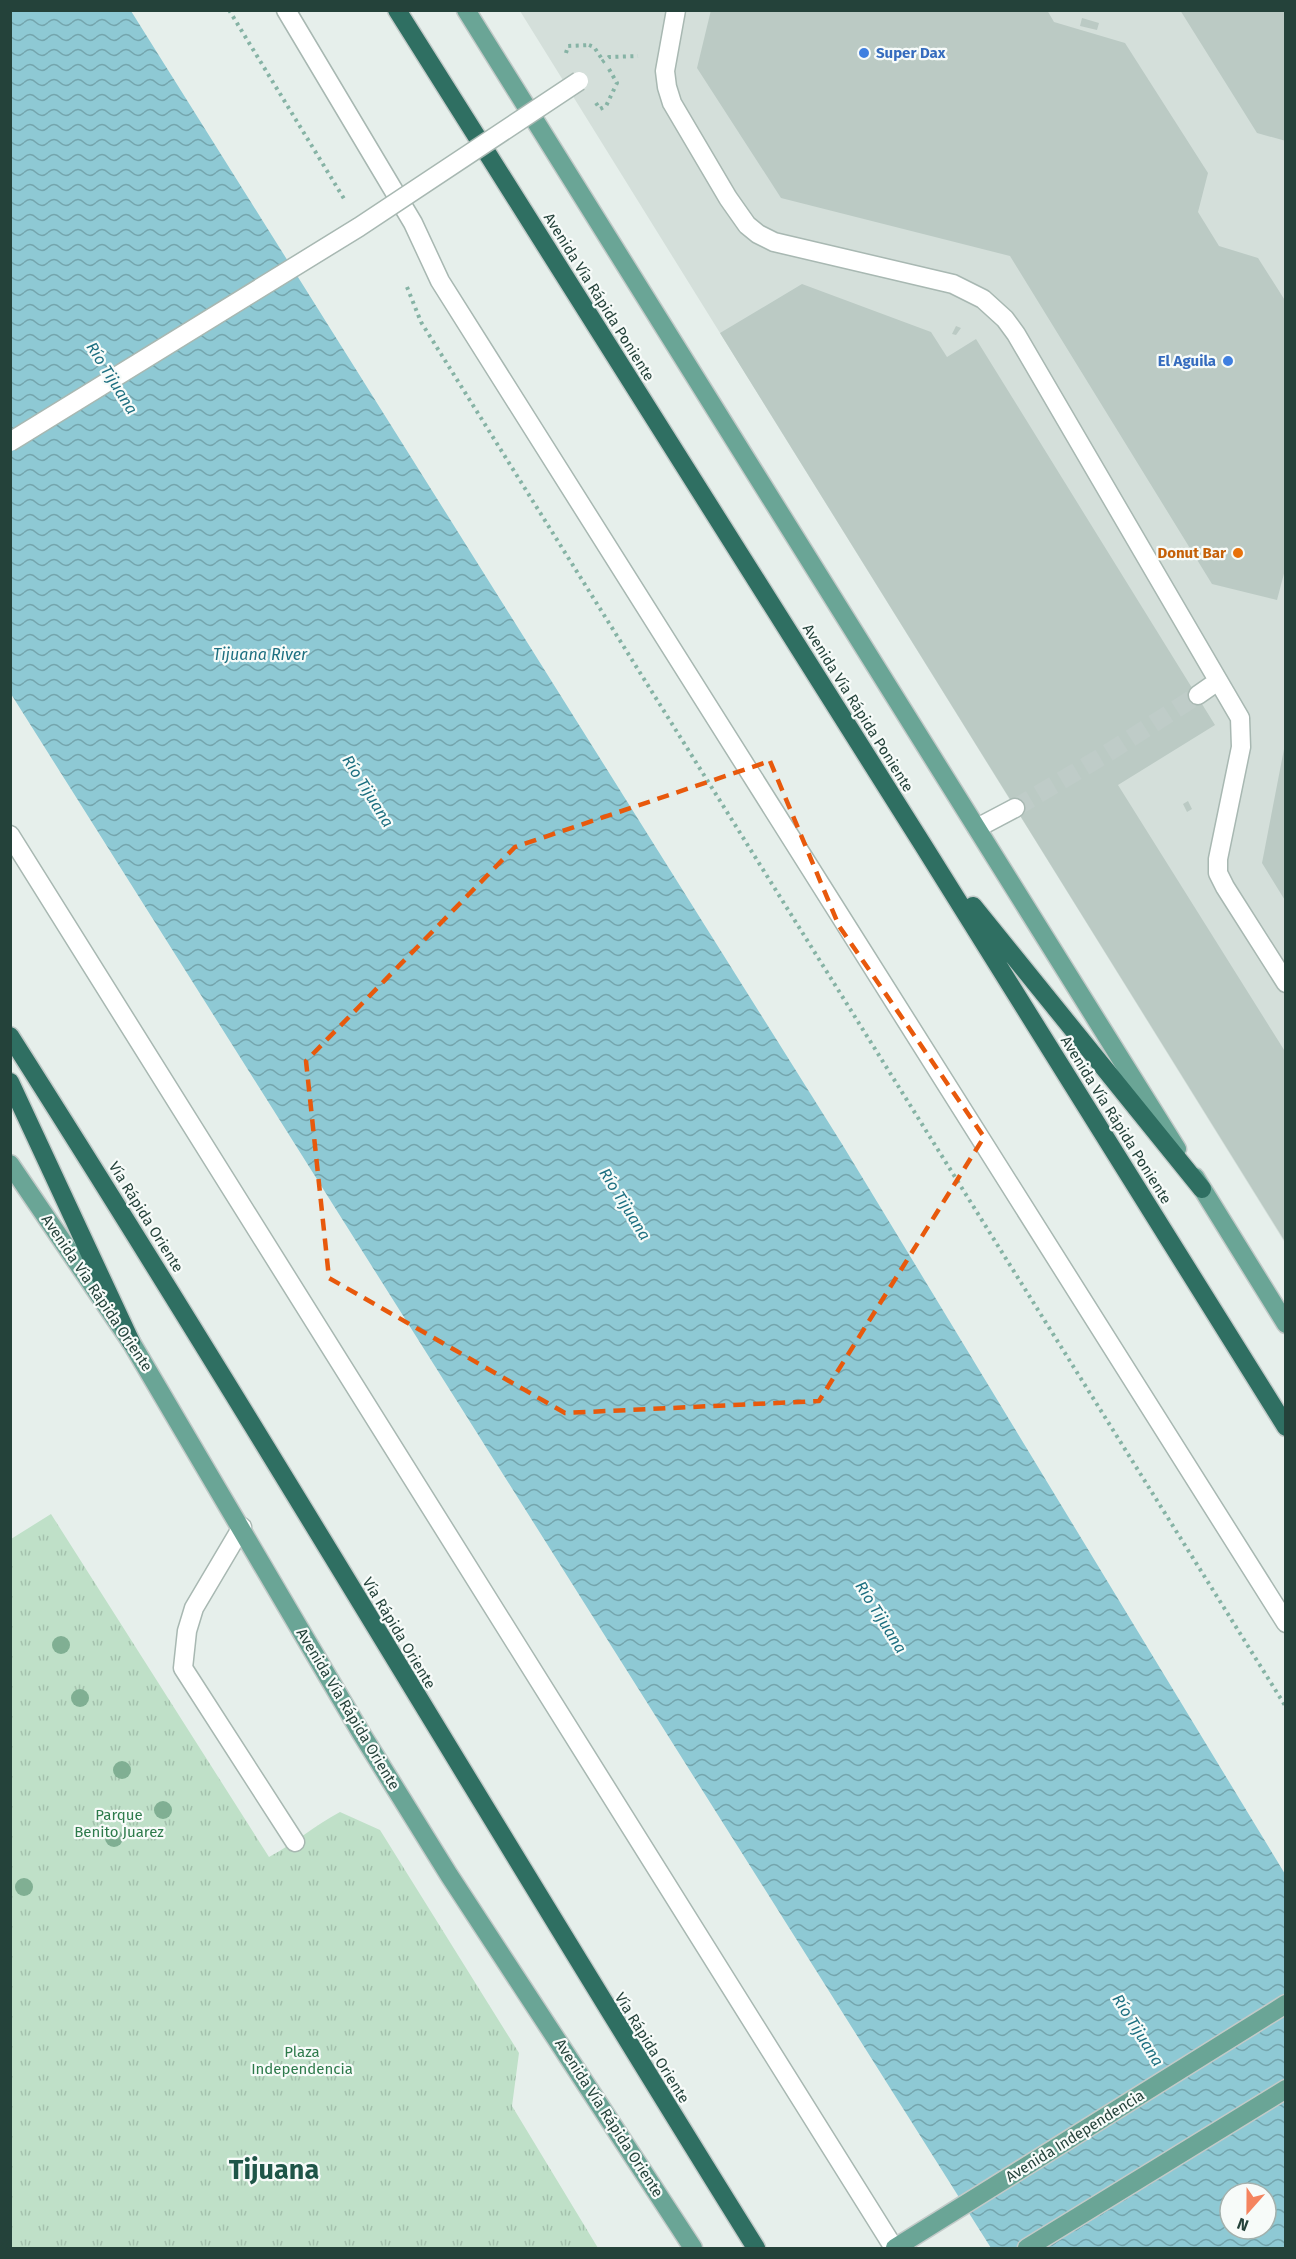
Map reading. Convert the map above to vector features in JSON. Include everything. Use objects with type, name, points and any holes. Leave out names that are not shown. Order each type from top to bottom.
[{"type":"highway","name":"Avenida Vía Rápida Poniente","points":[[397,10],[923,844],[1286,1427]]},
{"type":"highway","points":[[923,844],[1202,1189]]},
{"type":"highway","name":"Vía Rápida Oriente","points":[[10,1036],[144,1247],[596,1993],[756,2248]]},
{"type":"highway","points":[[10,1082],[131,1341]]},
{"type":"main road","points":[[466,10],[1286,1324]]},
{"type":"main road","name":"Avenida Vía Rápida Oriente","points":[[10,1164],[131,1341],[319,1662],[449,1875],[693,2248]]},
{"type":"main road","name":"Avenida Independencia","points":[[895,2248],[1286,2004]]},
{"type":"main road","points":[[1027,2248],[1286,2089]]},
{"type":"street","points":[[286,10],[413,223],[440,281],[1286,1623]]},
{"type":"street","points":[[676,10],[667,55],[666,80],[672,103],[728,198],[747,225],[774,242],[953,284],[983,299],[1005,319],[1240,718],[1241,747],[1218,859],[1218,873],[1286,983]]},
{"type":"street","points":[[10,442],[359,227],[579,81]]},
{"type":"street","points":[[1197,695],[1218,681]]},
{"type":"street","points":[[977,828],[1015,808]]},
{"type":"street","points":[[10,835],[895,2248]]},
{"type":"street","points":[[242,1527],[194,1608],[187,1631],[183,1668],[295,1842]]},
{"type":"path","points":[[229,10],[351,210]]},
{"type":"path","points":[[589,45],[594,47],[605,64]]},
{"type":"path","points":[[615,88],[617,83],[606,65],[597,68],[609,57],[667,55]]},
{"type":"path","points":[[405,283],[421,322],[1286,1707]]},
{"type":"highlighted area","points":[[770,761],[839,926],[984,1137],[819,1401],[565,1413],[329,1278],[306,1061],[515,847]]},
{"type":"shaded area","points":[[520,11],[1285,11],[1285,1243],[1015,808]]},
{"type":"green space","name":"Plaza Independencia","points":[[51,1514],[269,1857],[340,1812],[380,1830],[519,2053],[512,2106],[598,2248],[11,2248],[11,1539]]},
{"type":"water","name":"Tijuana River","points":[[11,11],[131,11],[842,1144],[1285,1874],[1285,2248],[991,2248],[11,694]]},
{"type":"building","points":[[711,10],[1047,10],[1054,22],[1125,43],[1208,173],[1198,212],[1219,246],[1258,258],[1286,302],[1286,566],[1277,600],[1212,584],[1010,256],[781,198],[697,68]]},
{"type":"building","points":[[1180,10],[1286,10],[1286,141],[1257,133]]},
{"type":"building","points":[[1082,18],[1099,23],[1097,30],[1080,26]]},
{"type":"building","points":[[802,284],[931,332],[947,357],[976,339],[1215,725],[1118,785],[1286,1053],[1286,1243],[720,333]]},
{"type":"building","points":[[956,326],[961,328],[956,335],[952,334]]},
{"type":"building","points":[[1284,749],[1286,749],[1286,902],[1262,863]]},
{"type":"building","points":[[1188,801],[1192,809],[1187,812],[1183,804]]},
{"type":"tunnel","points":[[1015,808],[1106,754],[1198,695]]},
{"type":"place","name":"Super Dax","points":[[864,53]]},
{"type":"place","name":"El Aguila","points":[[1228,361]]},
{"type":"place","name":"Donut Bar","points":[[1238,553]]},
{"type":"district","name":"Tijuana","points":[[274,2170]]},
{"type":"water label","name":"Río Tijuana","points":[[112,378]]},
{"type":"water label","name":"Río Tijuana","points":[[368,791]]},
{"type":"water label","name":"Río Tijuana","points":[[625,1204]]},
{"type":"water label","name":"Río Tijuana","points":[[881,1617]]},
{"type":"water label","name":"Río Tijuana","points":[[1138,2030]]},
{"type":"park label","name":"Parque Benito Juarez","points":[[119,1824]]}]
